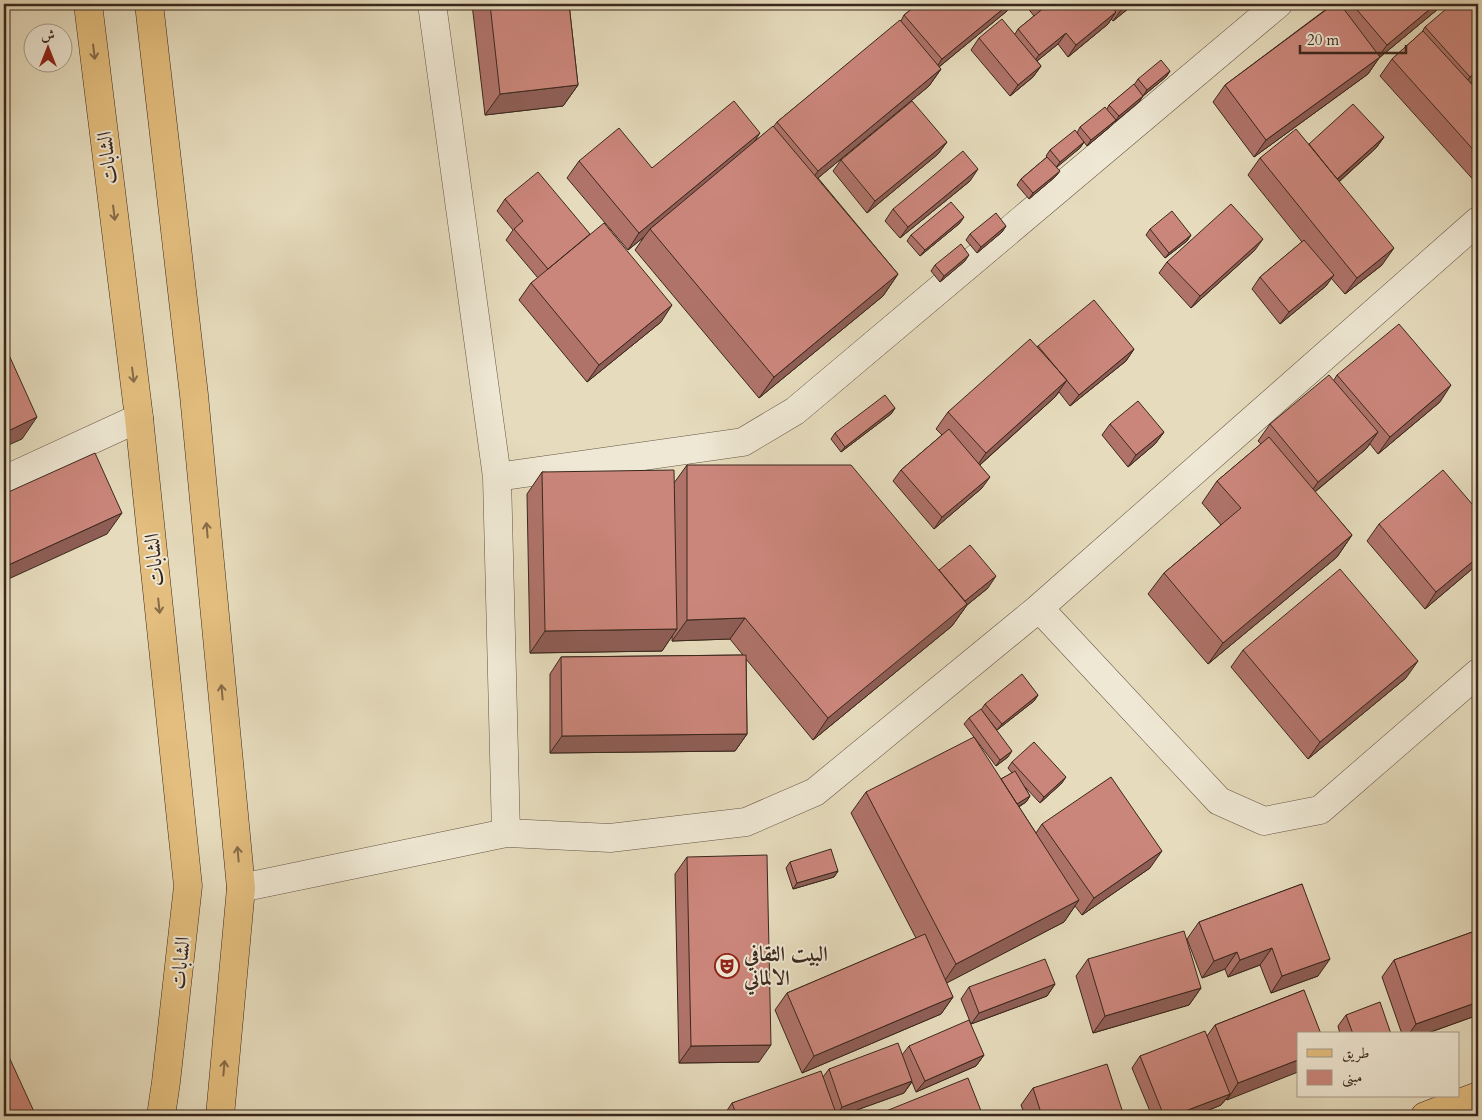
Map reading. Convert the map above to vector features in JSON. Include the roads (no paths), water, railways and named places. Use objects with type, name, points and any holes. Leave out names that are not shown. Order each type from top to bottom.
[{"type":"main road","name":"الشابات","points":[[88,4],[139,418],[188,886],[166,1082],[160,1116]]},
{"type":"main road","points":[[149,4],[194,395],[241,888],[220,1116]]},
{"type":"main road","points":[[1425,1116],[1478,1096]]},
{"type":"street","points":[[432,4],[497,477],[506,834]]},
{"type":"street","points":[[497,477],[743,442],[796,411],[1278,4]]},
{"type":"street","points":[[241,888],[506,834],[610,838],[746,822],[815,792],[1038,608],[1478,222]]},
{"type":"street","points":[[4,480],[139,418]]},
{"type":"street","points":[[1038,608],[1219,801],[1264,821],[1320,810],[1478,673]]},
{"type":"place","name":"البيت الثقافي الالماني","points":[[727,966]]}]
